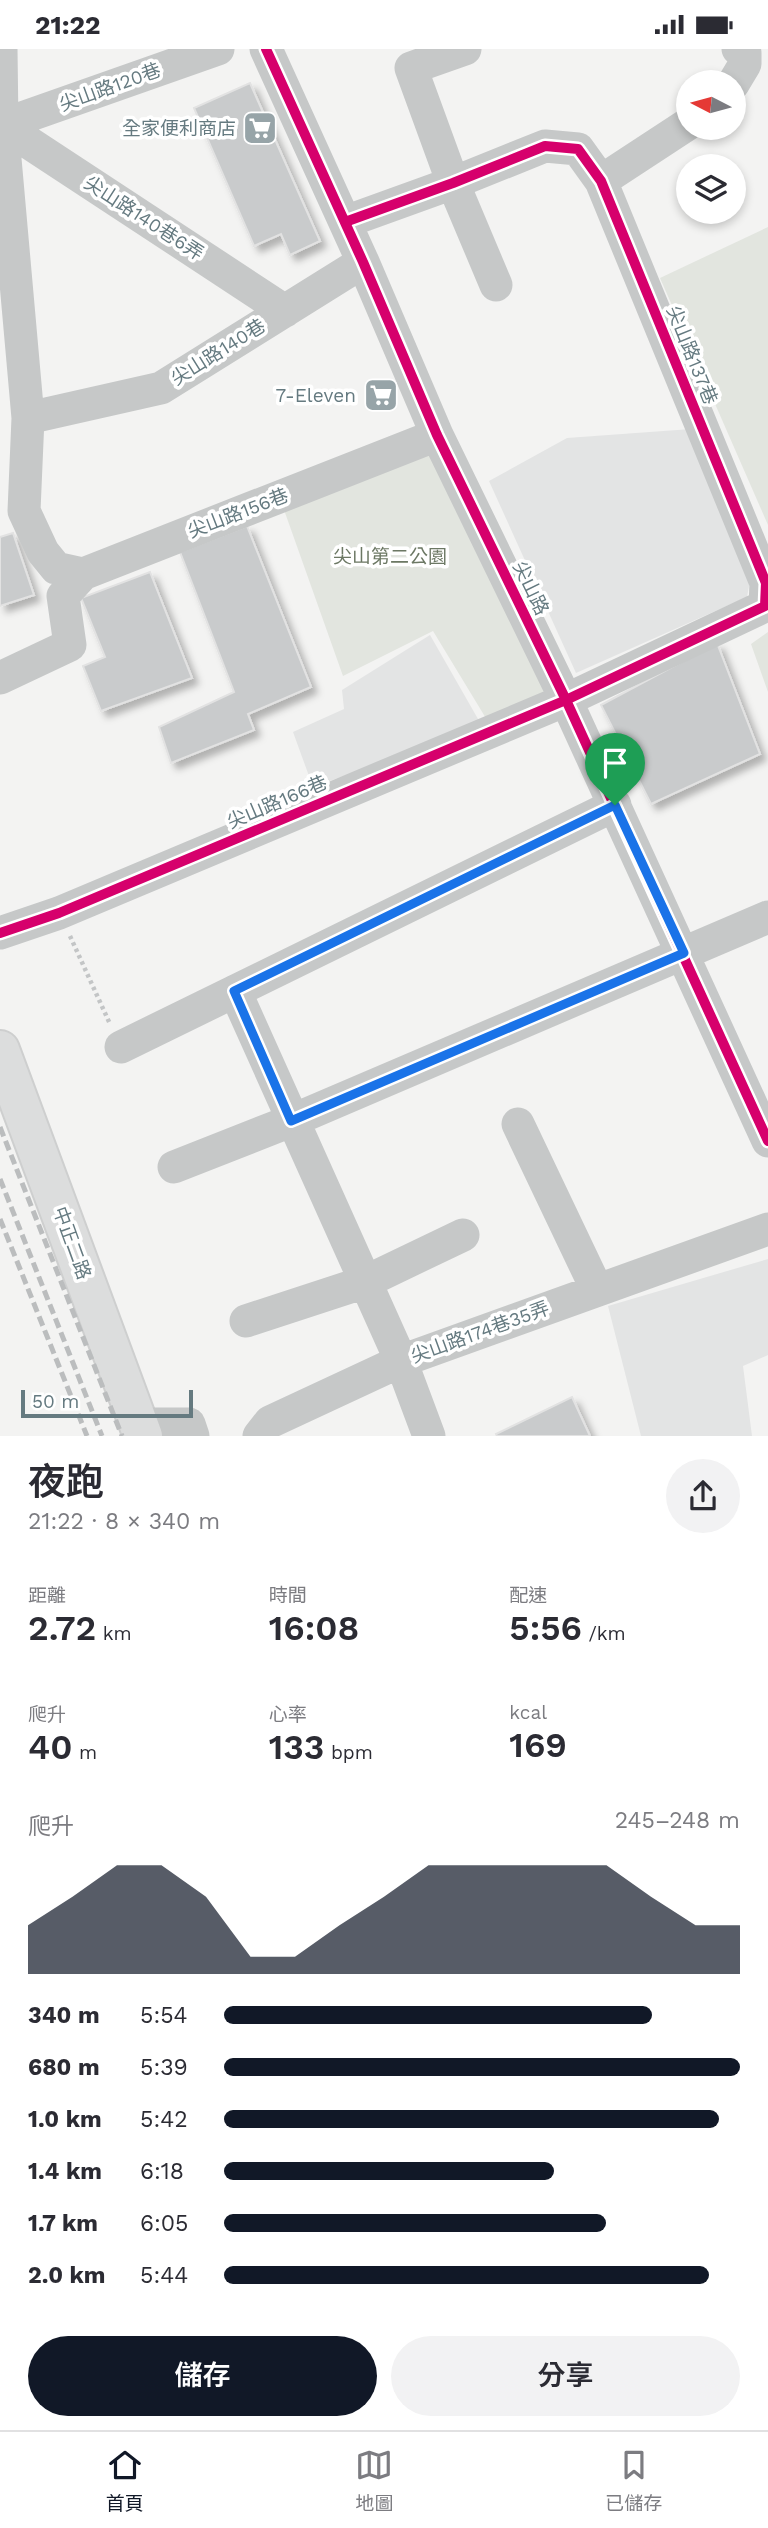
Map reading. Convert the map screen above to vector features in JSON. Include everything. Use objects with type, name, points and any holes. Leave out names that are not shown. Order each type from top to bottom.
[{"type":"main road","name":"中正二路","points":[[0,1050],[141,1430]]},
{"type":"street","points":[[0,678],[71,645],[63,596],[83,574],[56,568],[12,515],[28,418],[2,125],[1,49]]},
{"type":"street","name":"尖山路120巷","points":[[2,125],[218,49]]},
{"type":"street","name":"尖山路","points":[[266,49],[363,262],[437,436],[566,700],[768,1141]]},
{"type":"street","points":[[465,49],[411,68],[453,183],[496,285]]},
{"type":"street","points":[[738,49],[745,54],[742,70]]},
{"type":"street","name":"尖山路140巷6弄","points":[[2,125],[285,310]]},
{"type":"street","points":[[601,181],[676,132]]},
{"type":"street","name":"尖山路137巷","points":[[345,222],[545,146],[578,149],[601,181],[766,583],[765,606],[566,700]]},
{"type":"street","name":"尖山路140巷","points":[[28,418],[161,388],[363,262]]},
{"type":"street","name":"尖山路156巷","points":[[83,574],[437,436]]},
{"type":"street","name":"尖山路166巷","points":[[0,933],[59,912],[566,700]]},
{"type":"street","points":[[121,1047],[615,805]]},
{"type":"street","points":[[174,1167],[291,1121],[768,917]]},
{"type":"street","name":"尖山路174巷35弄","points":[[234,991],[401,1361],[768,1229]]},
{"type":"street","points":[[518,1124],[597,1290]]},
{"type":"street","points":[[246,1321],[365,1282],[463,1235]]},
{"type":"street","points":[[259,1436],[270,1422],[401,1361],[429,1436]]},
{"type":"street","points":[[141,1430],[189,1425],[193,1436]]},
{"type":"path","points":[[59,912],[121,1047]]},
{"type":"shaded area","points":[[691,429],[752,570],[747,597],[576,673],[489,481],[567,438]]},
{"type":"shaded area","points":[[430,635],[482,726],[313,787],[293,732],[344,709],[342,690]]},
{"type":"shaded area","points":[[768,1259],[768,1355],[743,1366],[752,1436],[641,1436],[608,1306]]},
{"type":"green space","points":[[768,227],[768,525],[660,278]]},
{"type":"green space","name":"尖山第二公園","points":[[432,445],[550,694],[487,720],[433,631],[343,676],[283,507]]},
{"type":"green space","points":[[768,632],[768,692],[751,644]]},
{"type":"building","points":[[250,83],[320,241],[290,255],[281,234],[254,246],[194,108]]},
{"type":"building","points":[[247,526],[311,687],[248,714],[254,730],[171,763],[159,727],[234,692],[180,552]]},
{"type":"building","points":[[13,533],[34,595],[0,606],[0,537]]},
{"type":"building","points":[[150,572],[192,678],[101,711],[83,666],[105,657],[81,598]]},
{"type":"building","points":[[717,643],[760,754],[651,804],[601,705]]},
{"type":"building","points":[[572,1397],[590,1436],[497,1436],[496,1434]]},
{"type":"railway","points":[[0,1127],[122,1436]]},
{"type":"railway","points":[[0,1179],[102,1436]]},
{"type":"railway","points":[[0,1219],[87,1436]]},
{"type":"cycle path","points":[[266,49],[363,262],[437,435],[566,700],[768,1141]]},
{"type":"cycle path","points":[[0,933],[59,913],[566,700],[765,606],[766,583],[601,181],[578,149],[545,146],[345,222]]},
{"type":"place","name":"全家便利商店","points":[[260,128]]},
{"type":"place","name":"7-Eleven","points":[[381,395]]},
{"type":"route","points":[[615,805],[684,953],[291,1121],[234,991],[615,805]]}]
